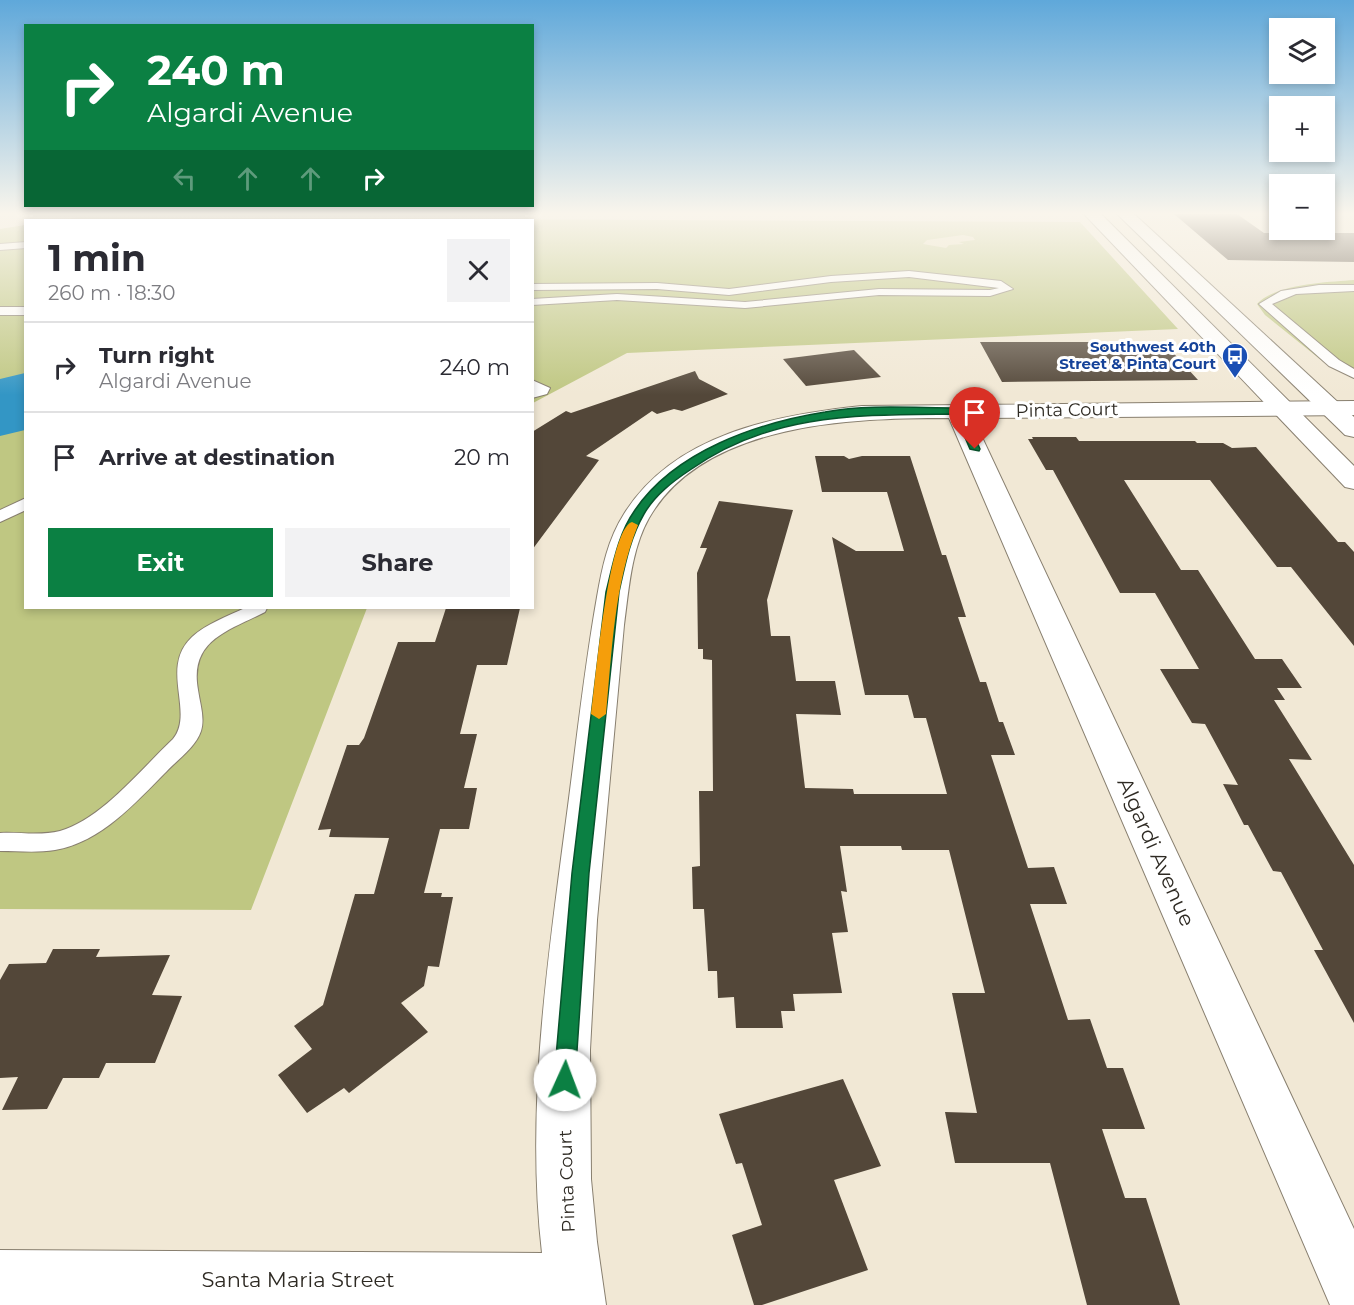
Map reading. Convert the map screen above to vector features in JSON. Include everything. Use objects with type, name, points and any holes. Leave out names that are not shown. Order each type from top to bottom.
[{"type":"street","points":[[1151,274],[1354,481]]},
{"type":"street","points":[[1191,274],[1346,416]]},
{"type":"street","name":"Pinta Court","points":[[575,1294],[567,1207],[564,1100],[570,982],[580,873],[612,592],[630,528],[650,499],[676,473],[709,451],[751,434],[825,415],[852,412],[1283,409],[1346,416]]},
{"type":"street","name":"Algardi Avenue","points":[[958,411],[1354,1293]]},
{"type":"street","name":"Santa Maria Street","points":[[0,1280],[575,1294]]},
{"type":"lane","points":[[534,287],[657,286],[729,292],[831,279],[909,274],[984,281],[1001,284],[1007,289],[990,293],[879,292],[745,305],[617,297],[534,302]]},
{"type":"lane","points":[[1354,288],[1299,291],[1274,296],[1265,304],[1299,330],[1334,363],[1354,374]]},
{"type":"lane","points":[[0,311],[24,311]]},
{"type":"lane","points":[[534,385],[543,388],[542,391],[534,393]]},
{"type":"lane","points":[[0,517],[24,504]]},
{"type":"lane","points":[[0,842],[63,840],[79,834],[115,807],[190,733],[193,721],[186,680],[189,660],[197,643],[226,623],[256,609]]},
{"type":"green space","points":[[0,274],[24,274],[24,609],[367,609],[251,910],[0,909]]},
{"type":"green space","points":[[534,274],[1128,274],[1178,329],[627,353],[534,402]]},
{"type":"green space","points":[[1354,280],[1354,377],[1326,364],[1265,315],[1257,304],[1265,297],[1289,288]]},
{"type":"water","points":[[24,373],[24,430],[0,436],[0,379]]},
{"type":"building","points":[[980,342],[1141,342],[1144,345],[1164,345],[1198,380],[1002,382]]},
{"type":"building","points":[[854,350],[881,377],[806,386],[783,359]]},
{"type":"building","points":[[695,371],[699,379],[728,394],[682,411],[674,409],[657,414],[652,411],[586,456],[599,460],[534,547],[534,431],[566,411],[571,413]]},
{"type":"building","points":[[1032,437],[1076,437],[1079,441],[1195,441],[1197,443],[1223,443],[1232,448],[1256,447],[1338,542],[1345,542],[1354,552],[1354,646],[1291,567],[1277,567],[1210,480],[1124,480],[1181,570],[1198,570],[1255,659],[1282,659],[1302,688],[1277,688],[1285,700],[1274,700],[1312,760],[1289,759],[1354,865],[1354,1023],[1314,950],[1323,950],[1281,872],[1273,871],[1248,825],[1244,825],[1223,784],[1238,785],[1205,724],[1192,723],[1160,669],[1199,669],[1155,593],[1120,593],[1053,470],[1046,470],[1028,439],[1033,439]]},
{"type":"building","points":[[815,456],[844,456],[849,459],[862,456],[910,456],[942,555],[946,555],[966,617],[958,617],[980,682],[986,682],[999,722],[1003,722],[1015,755],[991,755],[1028,868],[1054,867],[1067,904],[1030,904],[1068,1020],[1090,1019],[1107,1068],[1123,1068],[1145,1129],[1102,1129],[1125,1198],[1146,1198],[1180,1305],[1087,1305],[1050,1163],[955,1163],[945,1112],[977,1113],[952,993],[985,993],[949,850],[902,850],[901,846],[840,846],[847,892],[841,891],[848,932],[832,933],[842,993],[793,994],[795,1011],[781,1011],[783,1028],[736,1028],[734,997],[718,998],[717,971],[708,971],[704,909],[693,909],[692,867],[700,866],[699,791],[713,791],[712,660],[703,659],[703,649],[698,649],[697,573],[707,548],[700,548],[719,501],[793,510],[767,600],[771,636],[790,636],[796,681],[835,681],[841,715],[796,714],[805,788],[853,789],[854,794],[947,794],[926,718],[914,718],[908,695],[865,695],[832,537],[856,551],[904,551],[887,492],[822,492]]},
{"type":"building","points":[[446,609],[520,609],[507,665],[477,665],[460,734],[477,734],[464,788],[477,788],[469,829],[440,829],[424,893],[442,893],[441,897],[453,897],[439,967],[428,966],[424,986],[401,1003],[428,1032],[349,1093],[344,1088],[307,1113],[278,1075],[312,1049],[294,1026],[323,1005],[355,894],[374,894],[389,838],[329,837],[331,829],[318,830],[347,745],[359,745],[364,738],[398,642],[435,642]]},
{"type":"building","points":[[53,949],[100,949],[96,957],[170,955],[152,995],[182,996],[155,1063],[106,1063],[99,1078],[63,1078],[47,1109],[2,1110],[18,1077],[0,1078],[0,980],[9,964],[46,963]]},
{"type":"building","points":[[843,1079],[881,1166],[834,1180],[868,1270],[762,1305],[754,1305],[732,1235],[762,1225],[742,1163],[736,1164],[719,1114]]},
{"type":"slow traffic","points":[[599,714],[612,592],[623,547],[632,525]]},
{"type":"place","name":"Southwest 40th Street & Pinta Court","points":[[1235,379]]},
{"type":"route","points":[[565,1080],[571,971],[580,873],[612,592],[623,547],[639,512],[661,485],[709,451],[751,434],[825,415],[852,412],[958,411],[975,449]]}]
